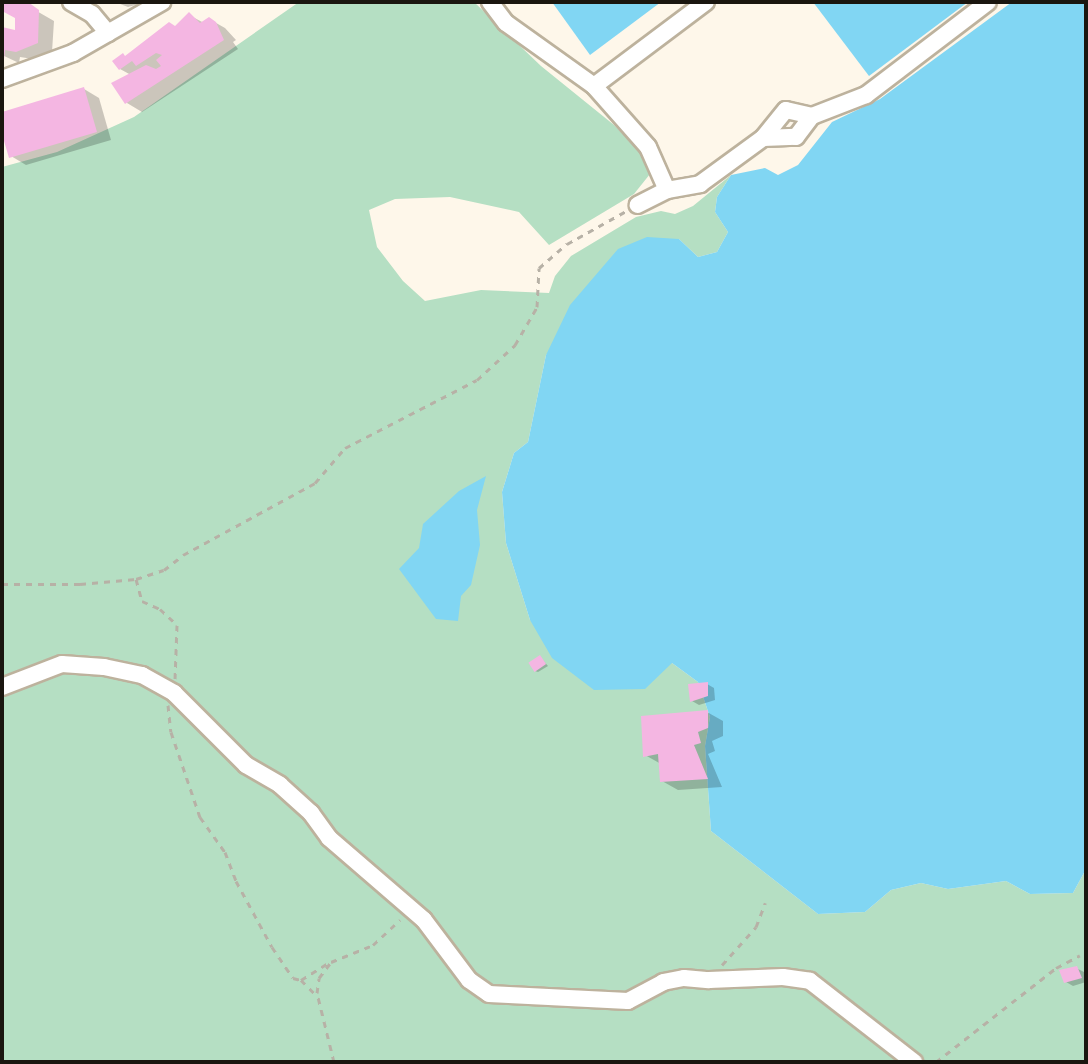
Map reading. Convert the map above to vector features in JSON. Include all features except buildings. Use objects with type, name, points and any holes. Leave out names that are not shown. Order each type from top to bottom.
[{"type":"street","points":[[71,2],[92,14],[108,33]]},
{"type":"street","points":[[2,79],[73,53],[162,2]]},
{"type":"street","points":[[490,2],[506,23],[594,86],[648,147],[667,190]]},
{"type":"street","points":[[594,86],[706,2]]},
{"type":"street","points":[[763,138],[796,137],[812,116],[866,95],[988,2]]},
{"type":"street","points":[[638,205],[667,190],[700,184],[763,138],[786,110],[812,116]]},
{"type":"street","points":[[2,687],[62,664],[104,667],[142,675],[174,693],[246,765],[280,785],[311,813],[329,838],[424,920],[469,980],[489,994],[628,1001],[663,982],[684,978],[783,977],[810,981],[914,1062]]},
{"type":"path","points":[[2,584],[80,584],[136,579],[164,570],[183,555],[315,483],[345,448],[477,380],[515,345],[537,307],[539,268],[567,244],[638,205]]},
{"type":"path","points":[[136,579],[142,601],[160,609],[177,625],[174,693],[166,710],[200,817],[225,852],[236,881],[258,915],[272,947],[293,978],[301,980],[318,997]]},
{"type":"path","points":[[709,980],[756,927],[765,903]]},
{"type":"path","points":[[301,980],[331,962],[373,945],[410,908]]},
{"type":"path","points":[[936,1062],[1056,968],[1080,955]]},
{"type":"path","points":[[331,962],[319,978],[318,997],[334,1062]]},
{"type":"green space","points":[[299,2],[474,2],[541,66],[614,125],[644,156],[650,174],[634,194],[549,245],[519,212],[450,197],[395,199],[369,210],[377,247],[403,281],[425,301],[481,290],[549,293],[555,276],[571,256],[636,217],[661,211],[675,214],[693,206],[731,175],[717,197],[715,212],[728,232],[717,252],[698,257],[679,239],[546,355],[528,442],[514,453],[502,492],[506,543],[530,620],[672,663],[698,682],[710,717],[705,746],[711,831],[818,914],[865,912],[891,890],[921,883],[948,889],[1006,881],[1030,894],[1073,893],[1086,869],[1086,1062],[2,1062],[2,167],[57,152],[134,117]]},
{"type":"water","points":[[552,2],[661,2],[590,55]]},
{"type":"water","points":[[813,2],[968,2],[869,76]]},
{"type":"water","points":[[1012,2],[1086,2],[1086,869],[1073,893],[1030,894],[1006,881],[948,889],[921,883],[891,890],[865,912],[818,914],[711,831],[705,746],[710,717],[698,682],[672,663],[645,689],[594,690],[552,658],[530,620],[506,543],[502,492],[514,453],[528,442],[546,355],[570,305],[618,249],[647,237],[679,239],[698,257],[717,252],[728,232],[715,212],[717,197],[731,175],[765,168],[778,175],[798,165],[832,122],[880,99]]},
{"type":"water","points":[[486,476],[477,510],[480,545],[471,585],[461,596],[458,621],[436,619],[399,569],[419,548],[423,524],[459,491]]}]
